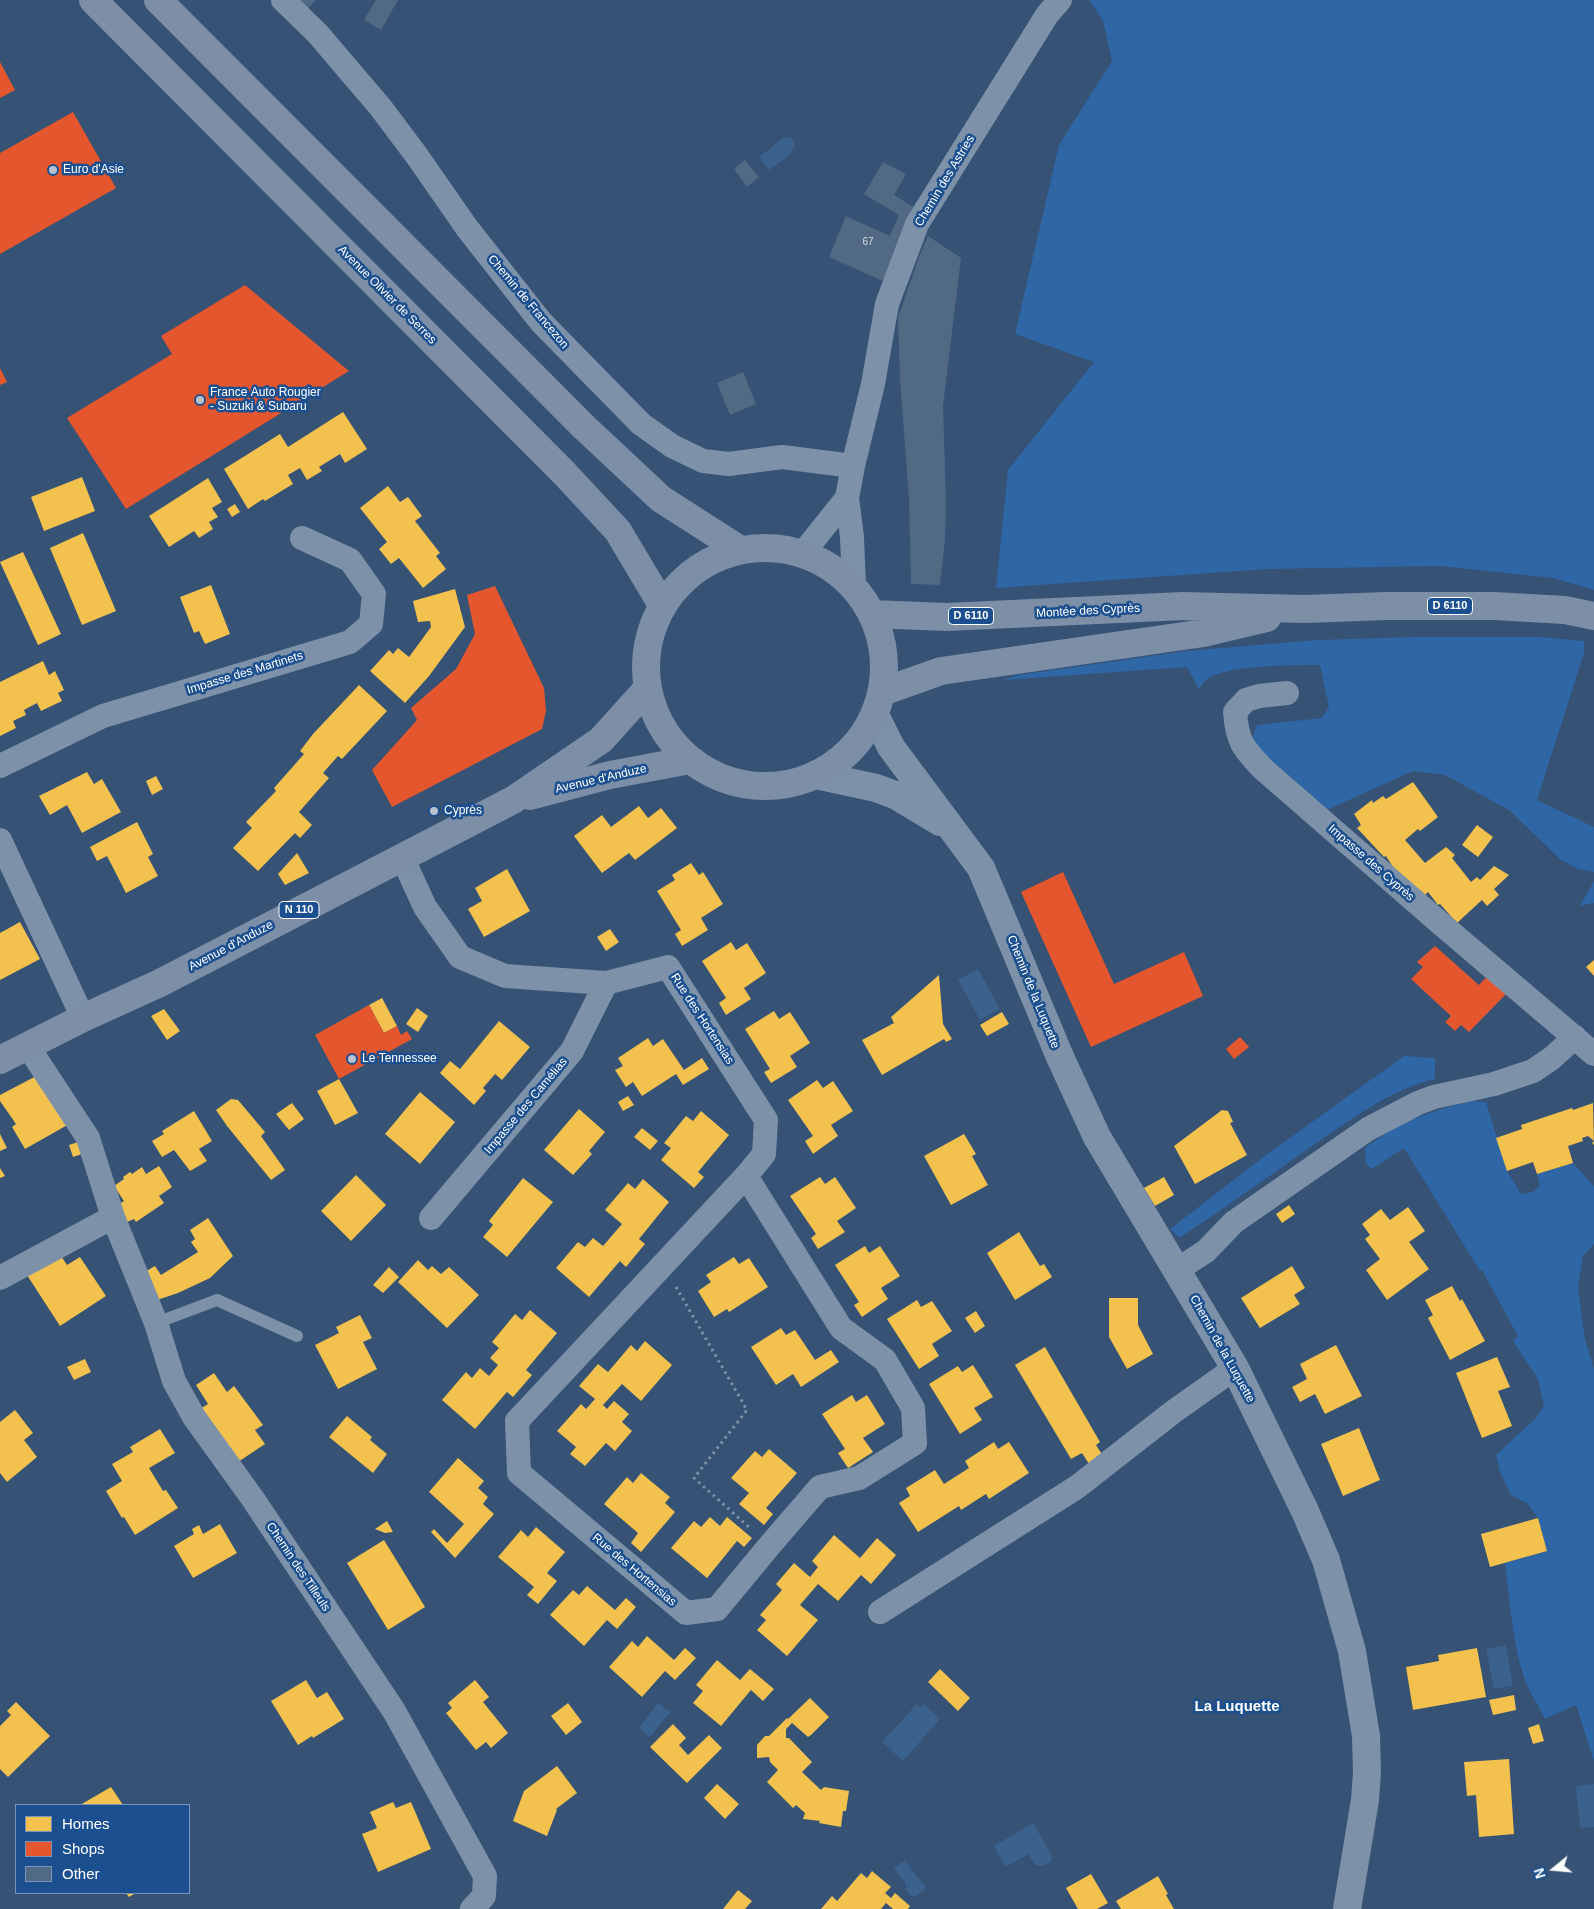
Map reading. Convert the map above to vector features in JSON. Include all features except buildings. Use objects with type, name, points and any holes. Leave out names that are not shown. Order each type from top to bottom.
[{"type":"main road","name":"Avenue Olivier de Serres","points":[[93,0],[565,474],[618,531],[662,605]]},
{"type":"main road","points":[[158,0],[584,428],[661,499],[739,549]]},
{"type":"main road","points":[[771,547],[803,553],[830,567],[854,587],[864,600],[872,614],[884,652],[878,703],[860,740],[840,760],[816,775],[784,786],[751,786],[718,778],[690,760],[670,740],[656,716],[647,689],[645,660],[650,632],[662,605],[682,580],[695,570],[709,560],[739,549],[771,547]]},
{"type":"main road","name":"Montée des Cyprès","points":[[872,614],[947,617],[1183,606],[1304,609],[1386,606],[1494,606],[1565,610],[1594,616]]},
{"type":"main road","name":"Montée des Cyprès","points":[[878,703],[941,671],[1204,633],[1304,609]]},
{"type":"main road","name":"Avenue d'Anduze","points":[[0,1060],[83,1018],[160,983],[513,800],[601,740],[647,689]]},
{"type":"main road","name":"Avenue d'Anduze","points":[[513,800],[610,775],[690,760]]},
{"type":"street","name":"Chemin de Francezon","points":[[283,0],[318,34],[381,108],[467,228],[541,322],[641,424],[672,446],[703,460],[729,464],[782,457],[853,466]]},
{"type":"street","name":"Chemin des Astries","points":[[854,587],[852,537],[847,498],[873,384],[887,304],[917,224],[1047,15],[1060,0]]},
{"type":"street","name":"Chemin des Astries","points":[[803,553],[847,498]]},
{"type":"street","name":"Impasse des Martinets","points":[[0,766],[104,716],[350,642],[371,624],[374,594],[350,560],[302,538]]},
{"type":"street","name":"Impasse des Cyprès","points":[[1287,693],[1259,696],[1246,700],[1235,712],[1236,732],[1247,753],[1432,916],[1594,1054]]},
{"type":"street","name":"Chemin de la Luquette","points":[[878,703],[891,748],[981,868],[1056,1049],[1097,1137],[1235,1368],[1306,1511],[1326,1560],[1352,1651],[1366,1736],[1367,1772],[1365,1800],[1347,1909]]},
{"type":"street","name":"Chemin de la Luquette","points":[[816,775],[876,788],[896,795],[950,828]]},
{"type":"street","points":[[0,840],[83,1018]]},
{"type":"street","name":"Rue des Hortensias","points":[[402,857],[425,907],[460,957],[505,976],[606,983],[668,967],[766,1120],[764,1154],[746,1176],[517,1421],[519,1473],[686,1613],[717,1609],[820,1487],[859,1478],[915,1443],[913,1408],[885,1360],[840,1328],[746,1176]]},
{"type":"street","name":"Impasse des Camélias","points":[[431,1218],[572,1051],[606,983]]},
{"type":"street","points":[[1177,1270],[1206,1251],[1234,1222],[1368,1129],[1418,1103],[1434,1097],[1494,1084],[1533,1071],[1552,1058],[1575,1037]]},
{"type":"street","name":"Chemin des Tilleuls","points":[[27,1045],[88,1138],[113,1217],[156,1322],[174,1382],[194,1417],[253,1499],[394,1711],[485,1876],[484,1896],[472,1909]]},
{"type":"street","points":[[0,1278],[113,1217]]},
{"type":"street","points":[[880,1612],[1077,1487],[1173,1412],[1235,1368]]},
{"type":"lane","points":[[156,1322],[217,1300],[297,1336]]},
{"type":"path","points":[[664,1265],[747,1410],[694,1478],[770,1545]]},
{"type":"shaded area","points":[[1089,0],[1594,0],[1594,590],[1553,578],[1440,566],[1268,569],[996,588],[1008,470],[1094,362],[1015,334],[1059,145],[1112,61],[1103,21]]},
{"type":"shaded area","points":[[783,138],[791,138],[794,141],[793,150],[786,158],[769,170],[759,157]]},
{"type":"shaded area","points":[[1417,637],[1540,637],[1584,641],[1584,653],[1537,800],[1594,827],[1594,872],[1578,869],[1561,860],[1509,810],[1445,775],[1413,771],[1320,813],[1261,758],[1252,739],[1257,725],[1322,718],[1329,707],[1320,665],[1231,670],[1209,678],[1199,689],[1187,667],[1003,680],[1018,675],[1186,651],[1317,640]]},
{"type":"shaded area","points":[[1594,881],[1594,903],[1580,906]]},
{"type":"shaded area","points":[[978,969],[1000,1009],[980,1020],[958,980]]},
{"type":"shaded area","points":[[1404,1056],[1435,1058],[1435,1079],[1403,1090],[1372,1106],[1179,1238],[1170,1229],[1266,1155]]},
{"type":"shaded area","points":[[1473,1101],[1486,1102],[1507,1171],[1521,1194],[1533,1192],[1540,1186],[1537,1174],[1573,1163],[1594,1186],[1594,1244],[1583,1256],[1578,1287],[1585,1340],[1594,1369],[1594,1761],[1576,1705],[1545,1719],[1524,1678],[1512,1621],[1505,1563],[1547,1551],[1538,1518],[1528,1504],[1511,1495],[1500,1472],[1496,1455],[1536,1418],[1544,1406],[1538,1379],[1513,1341],[1518,1336],[1482,1270],[1480,1271],[1404,1148],[1372,1169],[1366,1164],[1365,1148],[1390,1131],[1416,1118],[1444,1108]]},
{"type":"shaded area","points":[[1506,1645],[1513,1686],[1494,1689],[1486,1649]]},
{"type":"shaded area","points":[[658,1703],[670,1712],[650,1737],[639,1728]]},
{"type":"shaded area","points":[[917,1704],[920,1708],[924,1704],[940,1719],[903,1761],[882,1742]]},
{"type":"shaded area","points":[[1594,1784],[1594,1827],[1580,1828],[1576,1786]]},
{"type":"shaded area","points":[[1033,1823],[1052,1855],[1051,1861],[1044,1866],[1035,1865],[1028,1854],[1006,1867],[994,1846]]},
{"type":"shaded area","points":[[905,1860],[926,1888],[915,1897],[908,1892],[906,1884],[894,1868]]},
{"type":"place","name":"Euro d'Asie","points":[[53,170]]},
{"type":"place","name":"France Auto Rougier - Suzuki & Subaru","points":[[200,400]]},
{"type":"place","name":"Cyprès","points":[[434,811]]},
{"type":"place","name":"Le Tennessee","points":[[352,1059]]},
{"type":"district","name":"La Luquette","points":[[1237,1707]]}]
